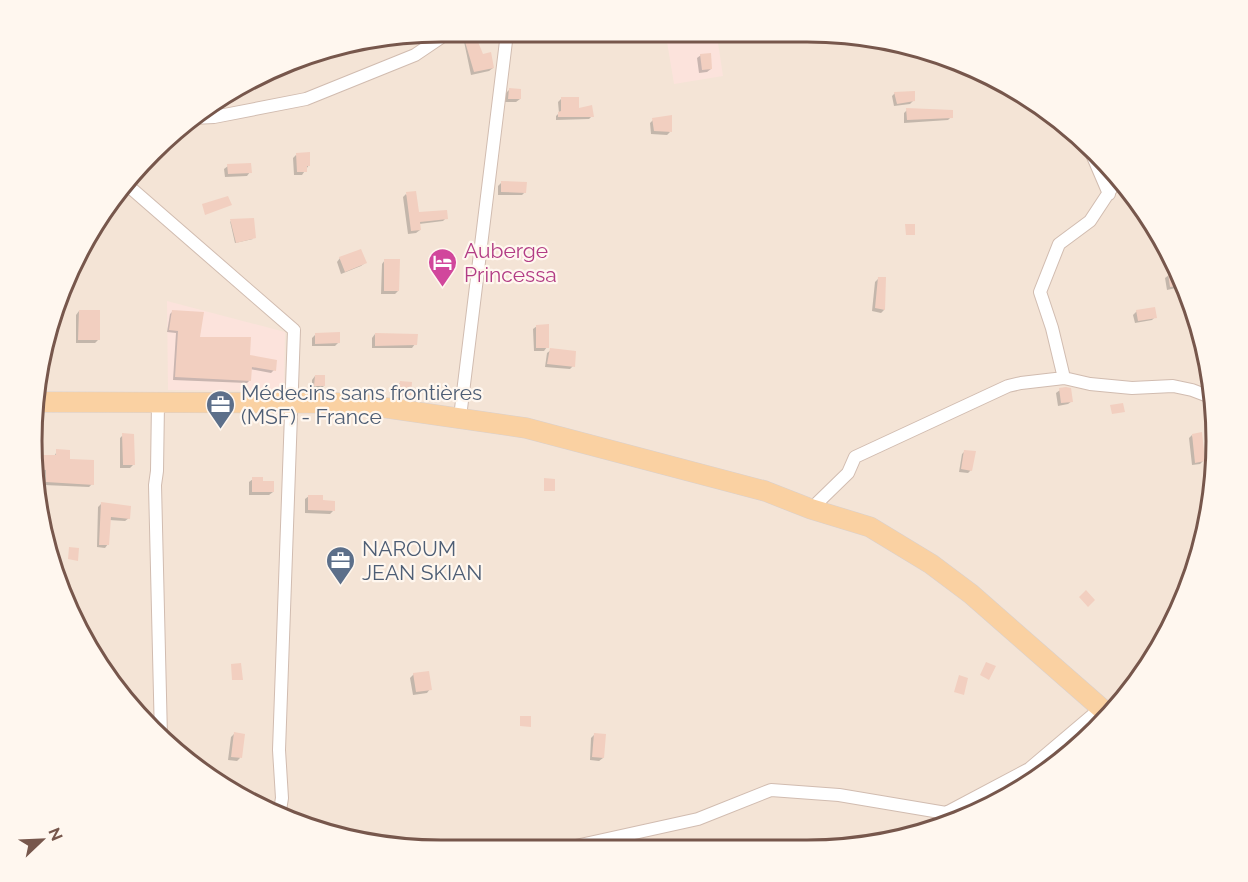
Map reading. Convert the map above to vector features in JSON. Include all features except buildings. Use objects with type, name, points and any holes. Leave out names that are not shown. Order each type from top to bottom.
[{"type":"main road","points":[[44,402],[354,402],[537,431],[765,491],[811,509],[870,527],[931,564],[971,594],[1102,709]]},
{"type":"street","points":[[207,117],[306,99],[415,55],[434,42]]},
{"type":"street","points":[[460,417],[506,42]]},
{"type":"street","points":[[1098,169],[1109,194]]},
{"type":"street","points":[[1064,378],[1052,328],[1040,292],[1059,244],[1090,221],[1114,186]]},
{"type":"street","points":[[132,189],[294,330],[279,750],[281,806]]},
{"type":"street","points":[[811,509],[848,473],[855,458],[1008,386],[1064,378],[1090,384],[1132,388],[1173,386],[1203,394]]},
{"type":"street","points":[[158,403],[155,485],[160,724]]},
{"type":"street","points":[[603,840],[698,819],[771,790],[839,795],[946,813],[1029,769],[1084,728]]},
{"type":"shaded area","points":[[667,42],[718,42],[723,76],[674,84]]},
{"type":"shaded area","points":[[807,42],[859,45],[935,63],[983,83],[1007,95],[1050,124],[1089,159],[1124,198],[1139,219],[1176,288],[1198,363],[1203,389],[1206,441],[1203,493],[1198,519],[1176,594],[1139,663],[1124,684],[1089,723],[1050,758],[1029,773],[983,799],[935,819],[859,837],[807,840],[441,840],[389,837],[363,832],[288,810],[241,787],[219,773],[198,758],[159,723],[124,684],[95,640],[72,594],[50,519],[45,493],[42,441],[45,389],[56,338],[72,288],[95,241],[124,198],[178,141],[219,109],[265,83],[313,63],[363,50],[415,43]]},
{"type":"shaded area","points":[[167,301],[285,332],[284,391],[168,390]]},
{"type":"place","name":"Auberge Princessa","points":[[443,288]]},
{"type":"place","name":"Médecins sans frontières (MSF) - France","points":[[220,430]]},
{"type":"place","name":"NAROUM JEAN SKIAN","points":[[341,586]]}]
